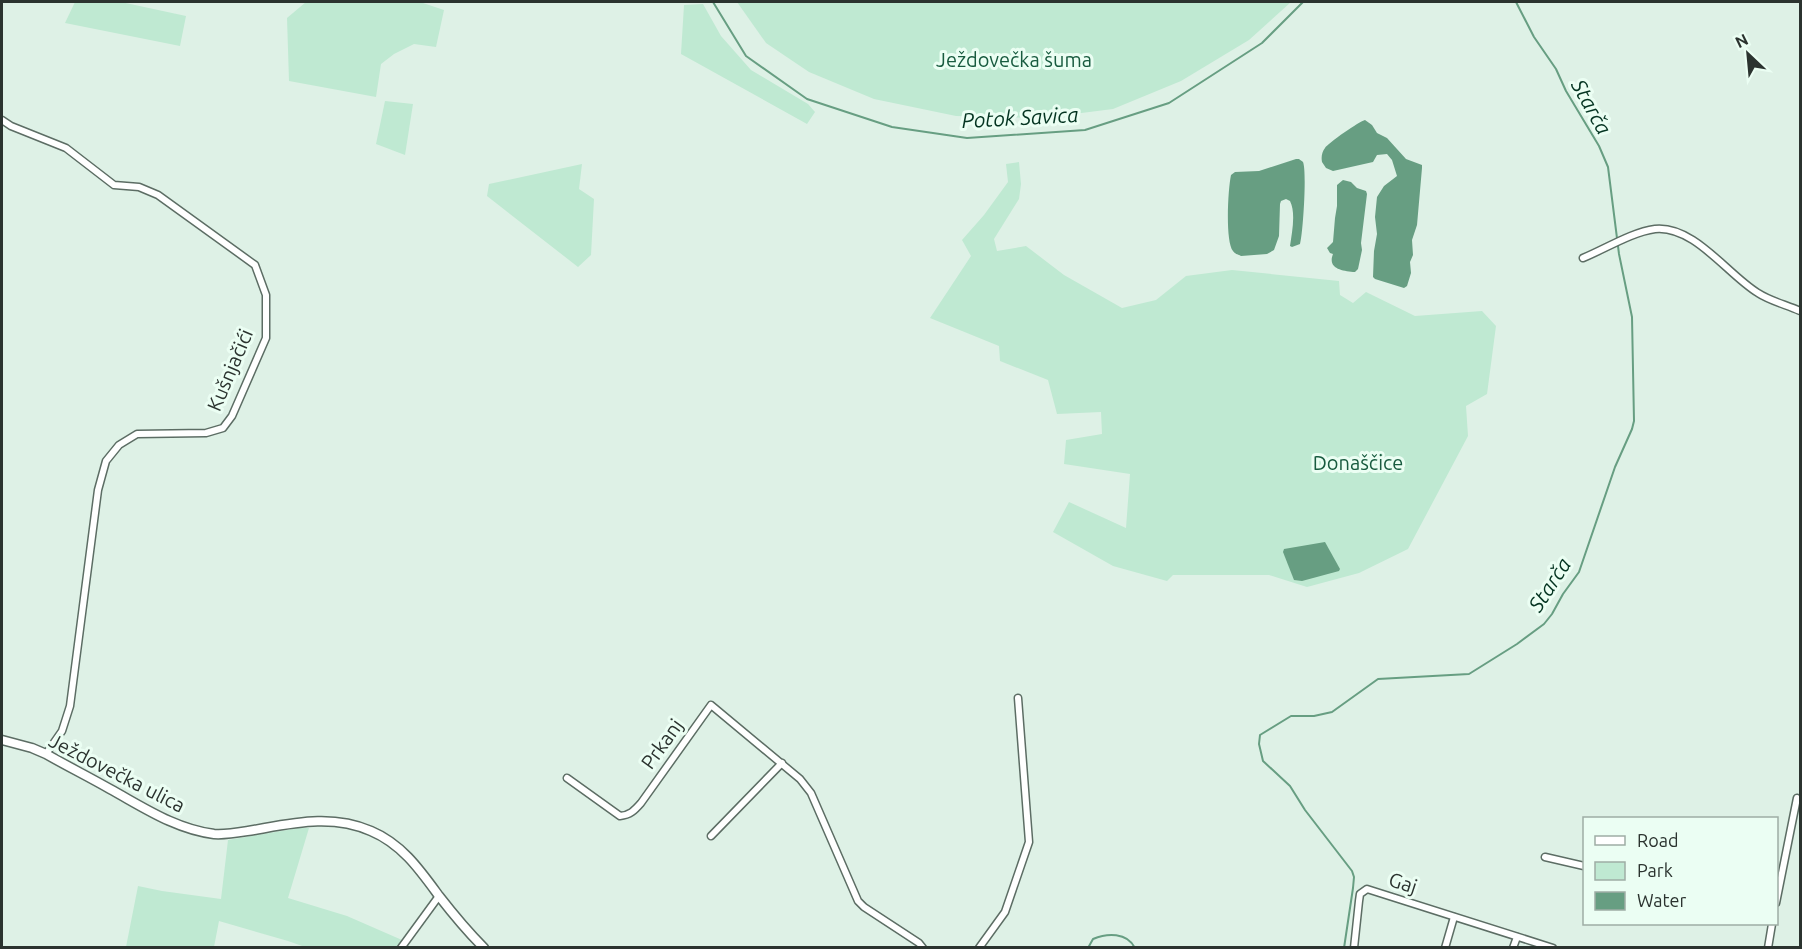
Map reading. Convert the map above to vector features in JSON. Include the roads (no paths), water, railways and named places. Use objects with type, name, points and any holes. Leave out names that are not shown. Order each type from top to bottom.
[{"type":"main road","name":"Ježdovečka ulica","points":[[2,740],[46,754],[164,819],[199,831],[230,834],[316,820],[371,831],[394,844],[413,861],[468,932],[484,948]]},
{"type":"street","name":"Kušnjačići","points":[[2,120],[11,126],[66,148],[114,185],[139,188],[158,195],[255,265],[266,295],[266,338],[232,416],[223,428],[206,433],[137,434],[119,446],[106,461],[98,490],[70,706],[62,731],[46,754]]},
{"type":"street","points":[[1583,258],[1642,232],[1670,229],[1702,247],[1758,294],[1800,311]]},
{"type":"street","points":[[979,948],[1005,912],[1029,842],[1018,698]]},
{"type":"street","name":"Prkanj","points":[[567,778],[620,816],[628,816],[641,803],[711,705],[800,779],[811,793],[858,901],[919,943],[922,948]]},
{"type":"street","points":[[711,836],[782,763]]},
{"type":"street","points":[[1778,893],[1797,798]]},
{"type":"street","points":[[1545,857],[1583,866]]},
{"type":"street","name":"Gaj","points":[[1354,948],[1360,894],[1367,889],[1553,948]]},
{"type":"street","points":[[401,948],[439,896]]},
{"type":"street","points":[[1445,948],[1454,917]]},
{"type":"street","points":[[1767,948],[1772,925]]},
{"type":"street","points":[[1514,948],[1517,937]]},
{"type":"water","points":[[1365,120],[1377,133],[1387,138],[1406,159],[1422,165],[1417,225],[1412,240],[1411,273],[1407,286],[1404,288],[1373,277],[1377,234],[1375,217],[1377,197],[1384,186],[1397,176],[1392,160],[1387,154],[1377,155],[1373,162],[1333,171],[1326,168],[1322,162],[1322,153],[1327,145]]},
{"type":"water","points":[[1296,159],[1303,162],[1305,177],[1300,244],[1290,246],[1293,211],[1290,201],[1286,199],[1280,204],[1279,236],[1274,250],[1267,254],[1241,256],[1235,253],[1230,245],[1228,226],[1231,175],[1235,172],[1259,171]]},
{"type":"water","points":[[1343,180],[1351,182],[1367,194],[1362,250],[1358,269],[1355,272],[1341,270],[1334,266],[1333,254],[1327,248],[1333,242],[1337,185]]},
{"type":"water","points":[[1325,542],[1339,571],[1302,581],[1294,580],[1283,552],[1284,549]]},
{"type":"waterway","name":"Potok Savica","points":[[713,2],[746,56],[807,99],[892,127],[967,138],[1085,130],[1169,103],[1262,43],[1303,2]]},
{"type":"waterway","name":"Starča","points":[[1344,948],[1353,888],[1352,871],[1305,810],[1290,786],[1263,761],[1259,744],[1260,735],[1291,716],[1314,716],[1332,712],[1378,679],[1469,674],[1544,624],[1579,572],[1615,467],[1634,421],[1632,317],[1619,254],[1608,167],[1599,146],[1566,91],[1556,69],[1534,37],[1516,2]]},
{"type":"waterway","name":"Starča","points":[[1088,948],[1093,939],[1110,935],[1127,939],[1135,948]]},
{"type":"park label","name":"Ježdovečka šuma","points":[[1014,60]]},
{"type":"park label","name":"Donaščice","points":[[1358,463]]}]
